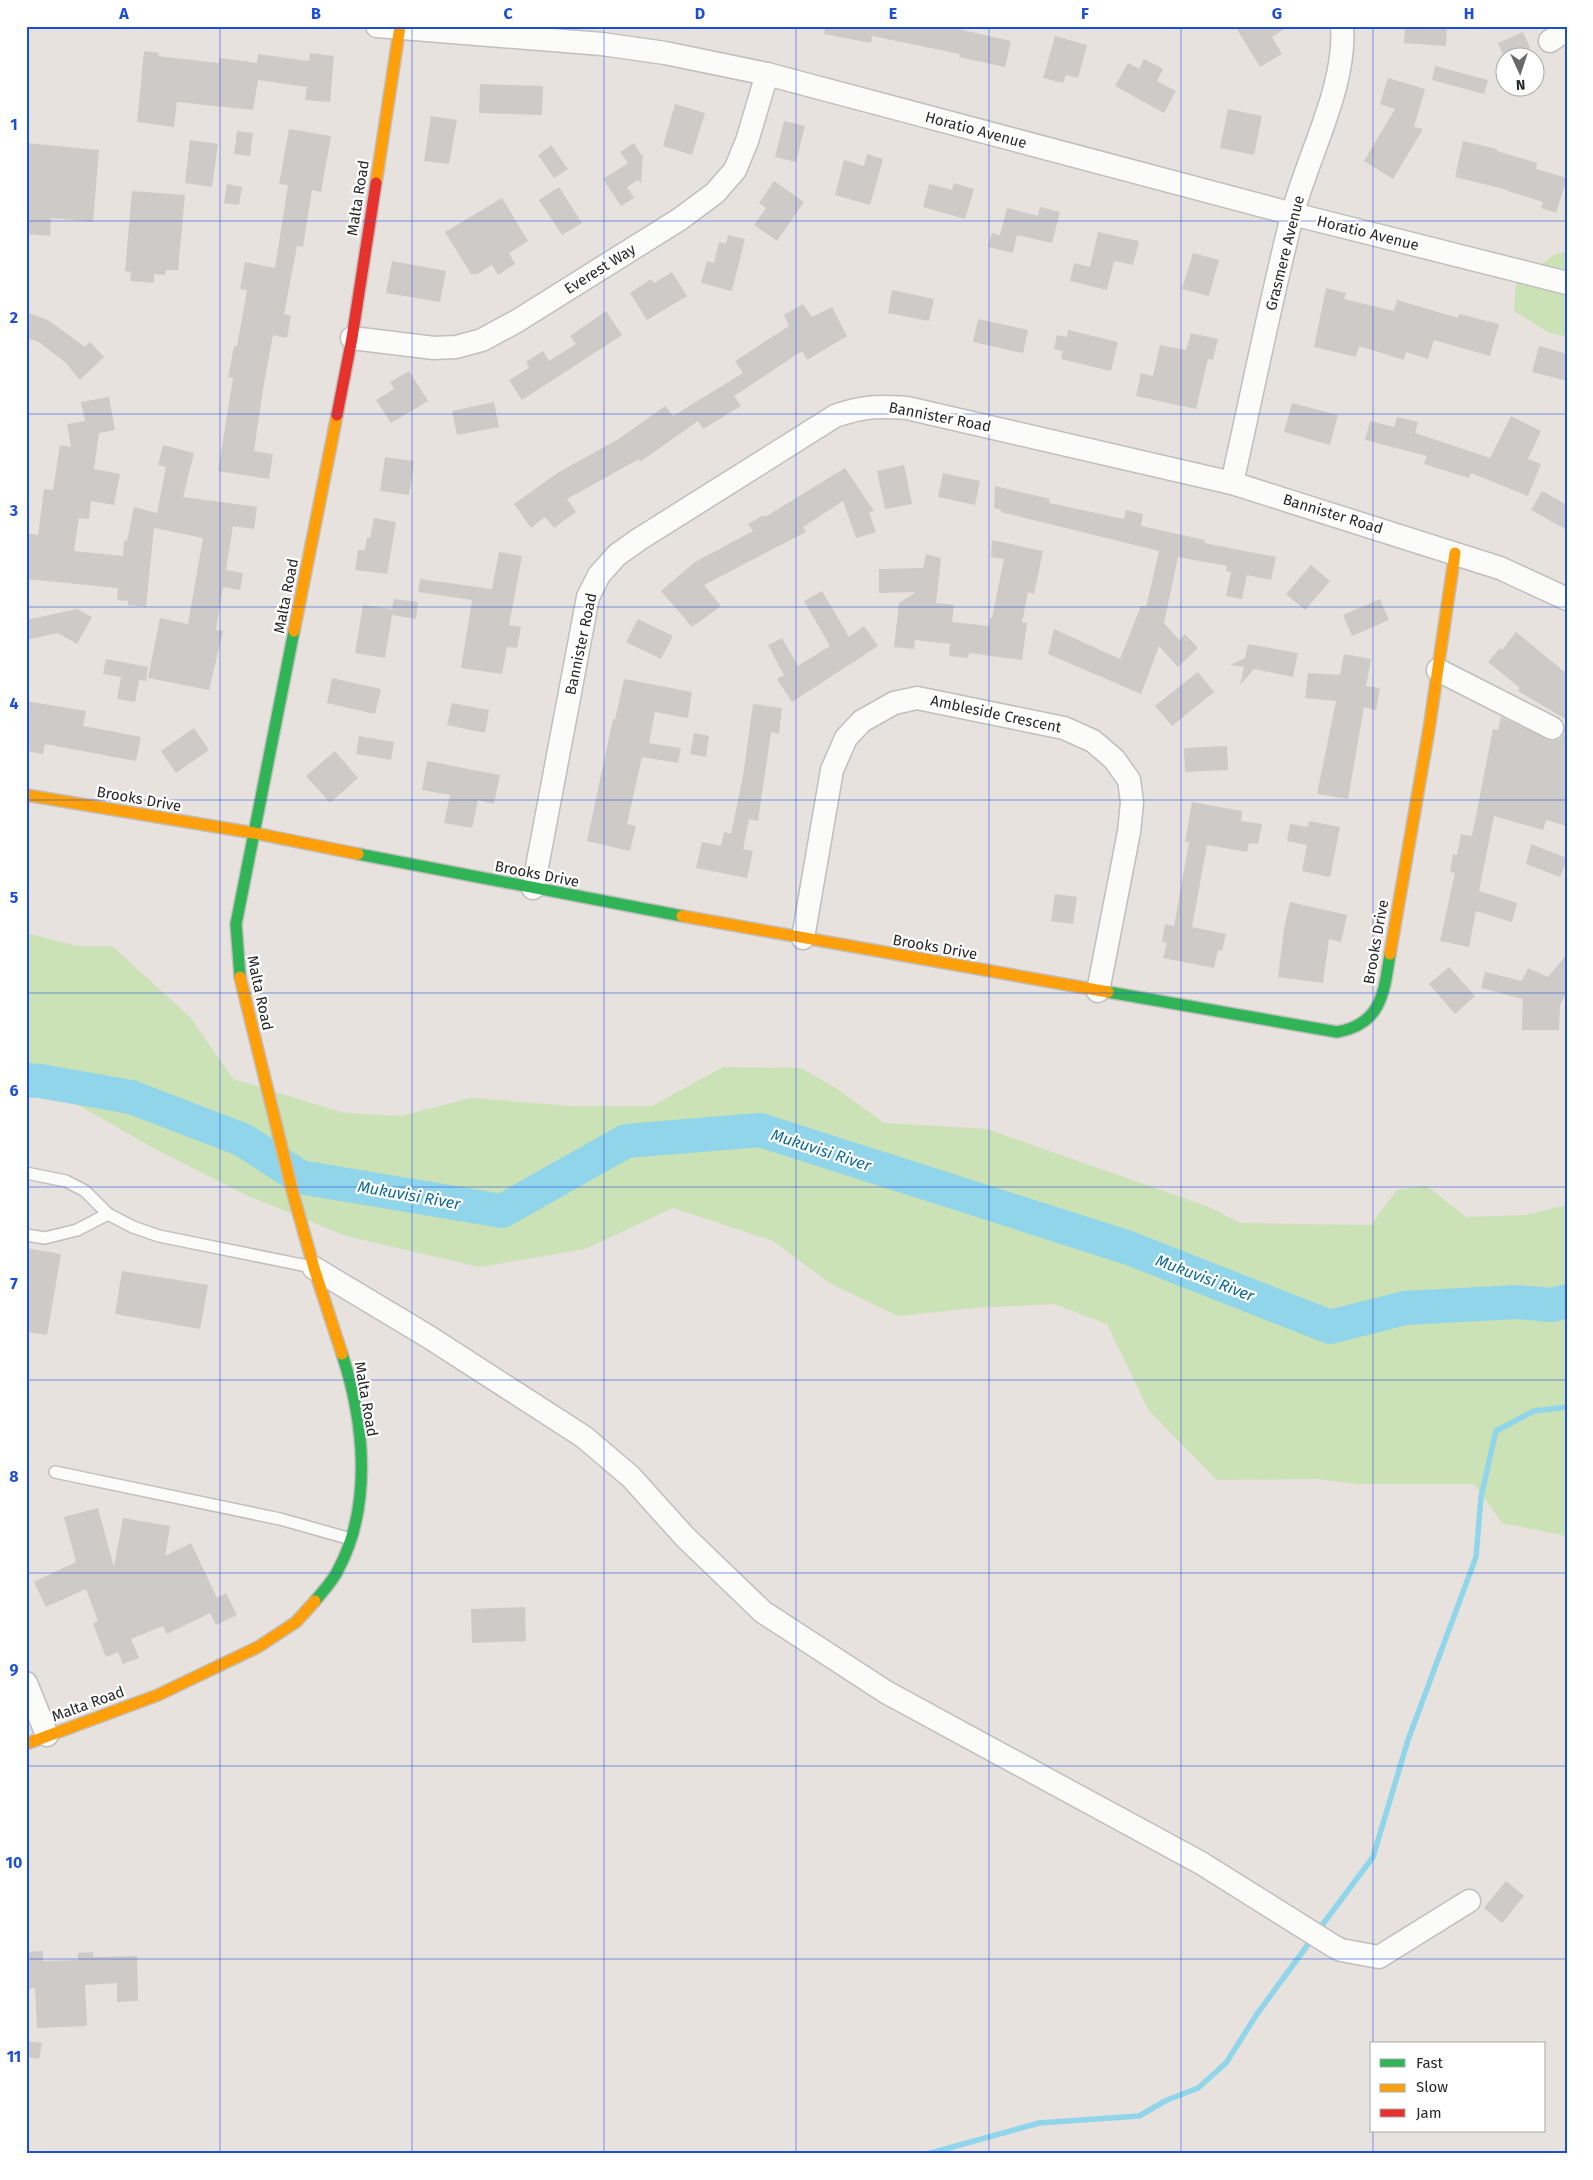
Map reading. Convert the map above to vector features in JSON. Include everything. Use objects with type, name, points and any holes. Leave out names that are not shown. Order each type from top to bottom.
[{"type":"street","name":"Horatio Avenue","points":[[377,26],[602,44],[665,53],[767,74],[1293,214],[1567,283]]},
{"type":"street","name":"Grasmere Avenue","points":[[1232,483],[1293,214],[1340,70],[1343,42],[1342,26]]},
{"type":"street","name":"Malta Road","points":[[36,1740],[158,1695],[258,1647],[296,1622],[314,1604],[338,1570],[351,1539],[358,1512],[361,1472],[359,1435],[350,1378],[314,1268],[293,1194],[238,971],[236,924],[352,338],[400,28]]},
{"type":"street","name":"Everest Way","points":[[352,338],[434,348],[456,347],[482,340],[525,316],[656,234],[715,193],[735,170],[748,141],[767,74]]},
{"type":"street","name":"Bannister Road","points":[[533,888],[588,597],[599,575],[617,555],[638,540],[835,416],[858,407],[907,408],[1232,483],[1500,568],[1567,599]]},
{"type":"street","name":"Brooks Drive","points":[[26,794],[254,834],[533,888],[1098,991],[1337,1032],[1354,1030],[1366,1022],[1374,1012],[1384,991],[1456,553]]},
{"type":"street","points":[[1438,670],[1552,728]]},
{"type":"street","name":"Ambleside Crescent","points":[[803,938],[832,770],[846,738],[862,721],[894,703],[917,698],[1064,728],[1093,741],[1114,759],[1129,780],[1132,802],[1129,832],[1098,991]]},
{"type":"street","points":[[314,1268],[428,1337],[584,1437],[631,1478],[685,1537],[763,1612],[886,1692],[1201,1863],[1335,1947],[1341,1950],[1379,1957],[1469,1901]]},
{"type":"street","points":[[26,1684],[36,1740]]},
{"type":"lane","points":[[26,1173],[66,1181],[85,1191],[108,1214],[133,1227],[159,1236],[314,1268]]},
{"type":"lane","points":[[26,1236],[45,1238],[77,1230],[108,1214]]},
{"type":"lane","points":[[56,1472],[280,1519],[351,1539]]},
{"type":"green space","points":[[1567,251],[1567,337],[1548,332],[1514,311],[1516,282],[1554,255]]},
{"type":"green space","points":[[26,933],[77,946],[112,946],[190,1017],[233,1079],[344,1113],[401,1116],[471,1098],[571,1106],[652,1106],[723,1067],[801,1068],[839,1090],[884,1123],[987,1129],[1209,1207],[1240,1223],[1371,1225],[1397,1190],[1427,1186],[1466,1217],[1526,1215],[1567,1205],[1567,1536],[1502,1523],[1474,1484],[1357,1484],[1318,1479],[1217,1480],[1149,1411],[1107,1324],[1054,1304],[974,1308],[898,1316],[831,1284],[773,1241],[673,1208],[585,1249],[480,1267],[346,1236],[246,1195],[157,1150],[59,1094],[26,1092]]},
{"type":"building","points":[[825,26],[945,26],[1011,41],[1005,67],[959,57],[960,54],[872,36],[871,43],[824,34]]},
{"type":"building","points":[[1235,26],[1289,26],[1272,37],[1282,54],[1260,67]]},
{"type":"building","points":[[1405,26],[1447,26],[1446,46],[1404,43]]},
{"type":"building","points":[[1523,32],[1530,48],[1500,48],[1498,43]]},
{"type":"building","points":[[1055,36],[1087,45],[1078,78],[1066,75],[1063,83],[1043,78]]},
{"type":"building","points":[[144,51],[159,53],[158,56],[219,63],[219,58],[257,63],[258,54],[309,61],[310,53],[334,56],[330,102],[305,100],[307,87],[258,80],[253,110],[177,102],[174,127],[137,122]]},
{"type":"building","points":[[1144,59],[1163,69],[1157,81],[1176,91],[1164,113],[1115,86],[1128,63],[1139,69]]},
{"type":"building","points":[[1435,66],[1488,80],[1484,94],[1432,80]]},
{"type":"building","points":[[1388,78],[1425,89],[1414,127],[1423,129],[1393,179],[1364,161],[1395,109],[1380,104]]},
{"type":"building","points":[[480,84],[543,86],[542,115],[479,113]]},
{"type":"building","points":[[675,104],[705,113],[692,155],[663,146]]},
{"type":"building","points":[[1228,109],[1262,116],[1254,155],[1220,148]]},
{"type":"building","points":[[431,116],[457,120],[449,164],[424,161]]},
{"type":"building","points":[[784,121],[805,126],[796,162],[775,157]]},
{"type":"building","points":[[289,129],[331,136],[321,192],[312,190],[303,247],[297,246],[284,314],[291,316],[287,338],[273,335],[263,389],[254,451],[273,454],[269,479],[218,471],[233,378],[228,377],[234,346],[237,346],[247,290],[240,289],[245,262],[275,268],[288,185],[279,184]]},
{"type":"building","points":[[237,131],[253,133],[250,156],[234,154]]},
{"type":"building","points":[[190,140],[218,144],[212,187],[185,183]]},
{"type":"building","points":[[1463,141],[1497,149],[1497,151],[1537,163],[1536,169],[1567,178],[1556,213],[1541,208],[1543,202],[1508,190],[1455,177]]},
{"type":"building","points":[[26,143],[99,150],[93,222],[51,218],[50,236],[26,234]]},
{"type":"building","points":[[634,143],[641,155],[643,154],[641,183],[638,180],[627,187],[634,198],[621,206],[603,179],[628,163],[620,152]]},
{"type":"building","points":[[551,145],[568,169],[554,178],[538,155]]},
{"type":"building","points":[[867,154],[883,159],[870,205],[835,195],[844,160],[864,166]]},
{"type":"building","points":[[774,181],[804,202],[777,241],[754,225],[766,208],[759,203]]},
{"type":"building","points":[[954,183],[974,189],[965,219],[923,207],[929,184],[952,190]]},
{"type":"building","points":[[227,184],[242,187],[239,205],[224,203]]},
{"type":"building","points":[[559,187],[582,223],[562,235],[539,200]]},
{"type":"building","points":[[132,191],[185,195],[178,270],[166,270],[165,275],[154,274],[154,283],[130,281],[131,272],[125,271]]},
{"type":"building","points":[[502,198],[528,241],[509,253],[515,264],[498,275],[492,265],[477,274],[471,274],[445,232]]},
{"type":"building","points":[[1040,207],[1060,212],[1052,243],[1017,235],[1013,253],[988,247],[992,233],[1000,235],[1007,208],[1038,216]]},
{"type":"building","points":[[1098,232],[1139,241],[1133,265],[1114,261],[1107,290],[1070,281],[1074,263],[1090,267]]},
{"type":"building","points":[[728,235],[745,239],[732,291],[701,283],[707,261],[714,263],[719,242],[726,244]]},
{"type":"building","points":[[1193,253],[1219,260],[1209,296],[1182,289]]},
{"type":"building","points":[[392,261],[446,271],[440,302],[386,293]]},
{"type":"building","points":[[672,272],[687,296],[647,320],[630,293],[651,279],[654,283]]},
{"type":"building","points":[[1326,288],[1346,293],[1344,299],[1394,311],[1397,300],[1458,318],[1459,314],[1499,324],[1490,356],[1434,340],[1428,359],[1406,352],[1404,360],[1359,346],[1356,357],[1314,347]]},
{"type":"building","points":[[892,290],[934,299],[929,321],[888,313]]},
{"type":"building","points":[[803,304],[812,317],[832,307],[847,336],[807,360],[802,351],[734,396],[741,406],[703,429],[698,421],[640,462],[639,459],[567,499],[576,512],[554,528],[545,517],[531,528],[514,504],[559,472],[617,440],[665,406],[673,416],[743,373],[735,361],[789,326],[784,315]]},
{"type":"building","points":[[606,311],[622,335],[522,400],[509,380],[529,368],[526,362],[543,351],[549,361],[576,344],[570,336]]},
{"type":"building","points":[[26,312],[48,320],[85,347],[90,342],[104,357],[80,380],[66,363],[39,342],[26,338]]},
{"type":"building","points":[[978,319],[1028,330],[1023,353],[973,342]]},
{"type":"building","points":[[1068,330],[1118,342],[1111,371],[1061,359],[1063,351],[1054,349],[1057,335],[1067,337]]},
{"type":"building","points":[[1191,333],[1218,339],[1213,360],[1208,359],[1196,409],[1136,396],[1141,373],[1153,376],[1160,345],[1186,350]]},
{"type":"building","points":[[1539,346],[1567,354],[1567,381],[1532,372]]},
{"type":"building","points":[[409,371],[428,401],[391,423],[376,400],[394,389],[390,382]]},
{"type":"building","points":[[109,397],[115,430],[99,433],[94,469],[120,474],[114,505],[91,501],[89,519],[79,518],[74,551],[123,556],[124,541],[127,541],[134,507],[157,513],[166,467],[158,465],[163,445],[194,453],[183,497],[257,507],[254,529],[233,526],[226,570],[243,573],[240,590],[223,587],[216,630],[223,631],[209,690],[148,678],[160,618],[188,624],[203,538],[154,528],[146,607],[128,605],[128,601],[117,600],[118,588],[26,579],[26,533],[38,535],[44,489],[53,490],[60,445],[71,447],[67,424],[85,421],[81,402]]},
{"type":"building","points":[[494,402],[499,427],[457,435],[452,411]]},
{"type":"building","points":[[1292,403],[1338,415],[1330,445],[1284,432]]},
{"type":"building","points":[[1511,416],[1541,431],[1528,459],[1541,464],[1528,496],[1471,473],[1469,478],[1424,464],[1427,456],[1365,440],[1370,421],[1394,427],[1397,417],[1418,422],[1415,433],[1490,458]]},
{"type":"building","points":[[385,457],[414,461],[409,495],[380,491]]},
{"type":"building","points":[[904,465],[912,504],[885,509],[877,471]]},
{"type":"building","points":[[845,468],[874,511],[869,512],[876,532],[856,538],[843,501],[803,527],[806,532],[704,585],[721,606],[692,627],[661,591],[695,562],[753,531],[748,524],[764,515],[765,517]]},
{"type":"building","points":[[943,473],[980,481],[975,505],[938,497]]},
{"type":"building","points":[[995,486],[1050,499],[1049,503],[1124,519],[1126,510],[1143,514],[1141,526],[1205,540],[1204,543],[1276,557],[1271,580],[1247,575],[1242,599],[1226,596],[1231,572],[1226,571],[1227,566],[1178,557],[1164,623],[1179,640],[1185,634],[1198,648],[1178,667],[1159,646],[1141,694],[1048,654],[1054,629],[1120,659],[1141,606],[1146,607],[1159,551],[1001,512],[1001,510],[994,508]]},
{"type":"building","points":[[1542,491],[1567,505],[1567,530],[1531,510]]},
{"type":"building","points":[[374,518],[396,522],[387,574],[355,570],[358,550],[365,550],[367,537],[370,538]]},
{"type":"building","points":[[992,540],[1043,551],[1034,594],[1028,592],[1022,622],[1027,623],[1022,660],[969,653],[968,658],[949,656],[950,644],[915,640],[914,649],[894,647],[899,603],[916,592],[879,593],[879,569],[923,568],[926,554],[941,558],[936,603],[954,605],[952,622],[989,626],[1004,559],[991,557]]},
{"type":"building","points":[[499,552],[522,556],[509,625],[521,627],[517,648],[507,647],[502,674],[461,668],[472,600],[418,592],[420,579],[492,589]]},
{"type":"building","points":[[1311,565],[1330,581],[1305,610],[1286,594]]},
{"type":"building","points":[[822,591],[849,637],[864,626],[878,646],[792,702],[777,679],[784,675],[768,645],[782,638],[798,666],[830,646],[804,601]]},
{"type":"building","points":[[394,599],[418,602],[416,619],[392,615],[385,658],[355,653],[363,605],[392,609]]},
{"type":"building","points":[[1380,599],[1389,620],[1352,636],[1343,615]]},
{"type":"building","points":[[77,609],[92,617],[77,644],[58,633],[26,640],[26,620]]},
{"type":"building","points":[[638,619],[673,636],[661,659],[626,642]]},
{"type":"building","points":[[1516,632],[1567,674],[1567,720],[1518,691],[1520,688],[1488,662],[1500,648],[1502,650]]},
{"type":"building","points":[[1248,644],[1298,653],[1293,677],[1254,669],[1240,685],[1244,667],[1230,665],[1245,658]]},
{"type":"building","points":[[1344,654],[1371,659],[1366,686],[1380,688],[1376,710],[1364,707],[1348,799],[1317,794],[1336,701],[1305,698],[1308,673],[1340,675]]},
{"type":"building","points":[[106,659],[148,667],[146,681],[139,680],[135,702],[117,699],[121,677],[103,674]]},
{"type":"building","points":[[1198,672],[1214,692],[1172,726],[1155,706]]},
{"type":"building","points":[[332,678],[381,689],[375,714],[327,703]]},
{"type":"building","points":[[624,679],[692,692],[688,718],[655,712],[649,743],[681,748],[678,763],[642,757],[627,824],[636,826],[630,851],[587,841],[613,719],[615,720]]},
{"type":"building","points":[[26,701],[86,711],[83,726],[141,737],[136,761],[45,744],[43,754],[26,751]]},
{"type":"building","points":[[452,703],[489,710],[485,733],[447,725]]},
{"type":"building","points":[[753,704],[782,708],[779,734],[771,732],[758,821],[749,819],[743,849],[753,851],[747,878],[696,868],[702,842],[721,846],[724,832],[731,834],[743,776]]},
{"type":"building","points":[[1501,717],[1552,741],[1560,739],[1564,733],[1564,725],[1567,725],[1567,826],[1546,820],[1543,830],[1494,816],[1479,891],[1517,903],[1512,922],[1476,911],[1469,947],[1440,941],[1455,873],[1450,872],[1453,854],[1457,855],[1461,834],[1472,836],[1493,729],[1498,730]]},
{"type":"building","points":[[194,728],[209,750],[176,773],[161,751]]},
{"type":"building","points":[[694,733],[709,736],[706,757],[690,754]]},
{"type":"building","points":[[359,736],[394,742],[391,760],[356,754]]},
{"type":"building","points":[[1227,746],[1228,770],[1185,772],[1184,748]]},
{"type":"building","points":[[335,751],[358,778],[330,803],[306,776]]},
{"type":"building","points":[[427,761],[500,775],[494,804],[478,800],[472,828],[444,823],[450,795],[422,790]]},
{"type":"building","points":[[1192,802],[1242,811],[1241,821],[1262,824],[1258,844],[1249,843],[1247,852],[1207,845],[1192,927],[1226,934],[1222,951],[1218,950],[1214,968],[1163,958],[1167,943],[1162,942],[1165,924],[1174,926],[1189,842],[1185,842]]},
{"type":"building","points":[[1309,821],[1340,827],[1330,877],[1302,871],[1307,845],[1287,841],[1290,824],[1308,827]]},
{"type":"building","points":[[1531,844],[1567,858],[1560,877],[1526,864]]},
{"type":"building","points":[[1055,894],[1077,897],[1073,924],[1051,921]]},
{"type":"building","points":[[1290,902],[1347,915],[1341,942],[1329,939],[1323,983],[1278,977],[1284,929]]},
{"type":"building","points":[[1567,954],[1567,991],[1560,1005],[1559,1030],[1522,1030],[1523,999],[1481,988],[1485,972],[1522,981],[1528,968],[1548,977]]},
{"type":"building","points":[[1449,967],[1475,996],[1455,1014],[1429,984]]},
{"type":"building","points":[[26,1248],[61,1254],[47,1335],[26,1332]]},
{"type":"building","points":[[122,1271],[208,1285],[200,1329],[115,1314]]},
{"type":"building","points":[[98,1508],[114,1567],[123,1518],[170,1526],[165,1556],[191,1543],[217,1598],[226,1593],[237,1615],[216,1625],[210,1613],[167,1634],[163,1626],[131,1639],[139,1658],[123,1664],[118,1652],[106,1657],[93,1624],[98,1621],[86,1589],[46,1607],[34,1582],[76,1562],[64,1517]]},
{"type":"building","points":[[525,1607],[526,1641],[472,1643],[471,1609]]},
{"type":"building","points":[[1506,1881],[1524,1896],[1502,1923],[1484,1908]]},
{"type":"building","points":[[43,1951],[43,1961],[78,1960],[78,1953],[93,1952],[93,1957],[137,1956],[138,2001],[117,2002],[117,1983],[85,1985],[87,2026],[37,2028],[35,1988],[29,1989],[27,1952]]},
{"type":"building","points":[[26,2041],[42,2043],[39,2059],[26,2057]]},
{"type":"waterway","name":"Mukuvisi River","points":[[26,1080],[131,1097],[243,1140],[300,1177],[502,1211],[626,1141],[760,1130],[1129,1248],[1330,1327],[1405,1308],[1517,1302],[1552,1305],[1567,1301]]},
{"type":"waterway","points":[[1317,1932],[1373,1857],[1408,1740],[1476,1557],[1481,1497],[1496,1431],[1534,1411],[1567,1407]]},
{"type":"waterway","points":[[927,2154],[1039,2123],[1139,2116],[1167,2100],[1198,2088],[1226,2063],[1257,2014],[1312,1939]]},
{"type":"traffic: fast","points":[[240,977],[236,924],[294,631]]},
{"type":"traffic: fast","points":[[358,854],[682,916]]},
{"type":"traffic: fast","points":[[1108,992],[1337,1032],[1352,1028],[1372,1014],[1378,1004],[1386,981],[1390,954]]},
{"type":"traffic: fast","points":[[315,1601],[336,1574],[349,1545],[360,1491],[360,1435],[356,1407],[342,1354]]},
{"type":"traffic: slow","points":[[376,183],[400,26]]},
{"type":"traffic: slow","points":[[294,631],[337,415]]},
{"type":"traffic: slow","points":[[1390,954],[1429,729],[1455,553]]},
{"type":"traffic: slow","points":[[26,795],[254,833],[358,854]]},
{"type":"traffic: slow","points":[[682,916],[1108,992]]},
{"type":"traffic: slow","points":[[240,977],[293,1194],[314,1268],[342,1354]]},
{"type":"traffic: slow","points":[[26,1744],[158,1695],[258,1647],[296,1622],[315,1601]]},
{"type":"traffic: jam","points":[[337,415],[352,338],[376,183]]}]
